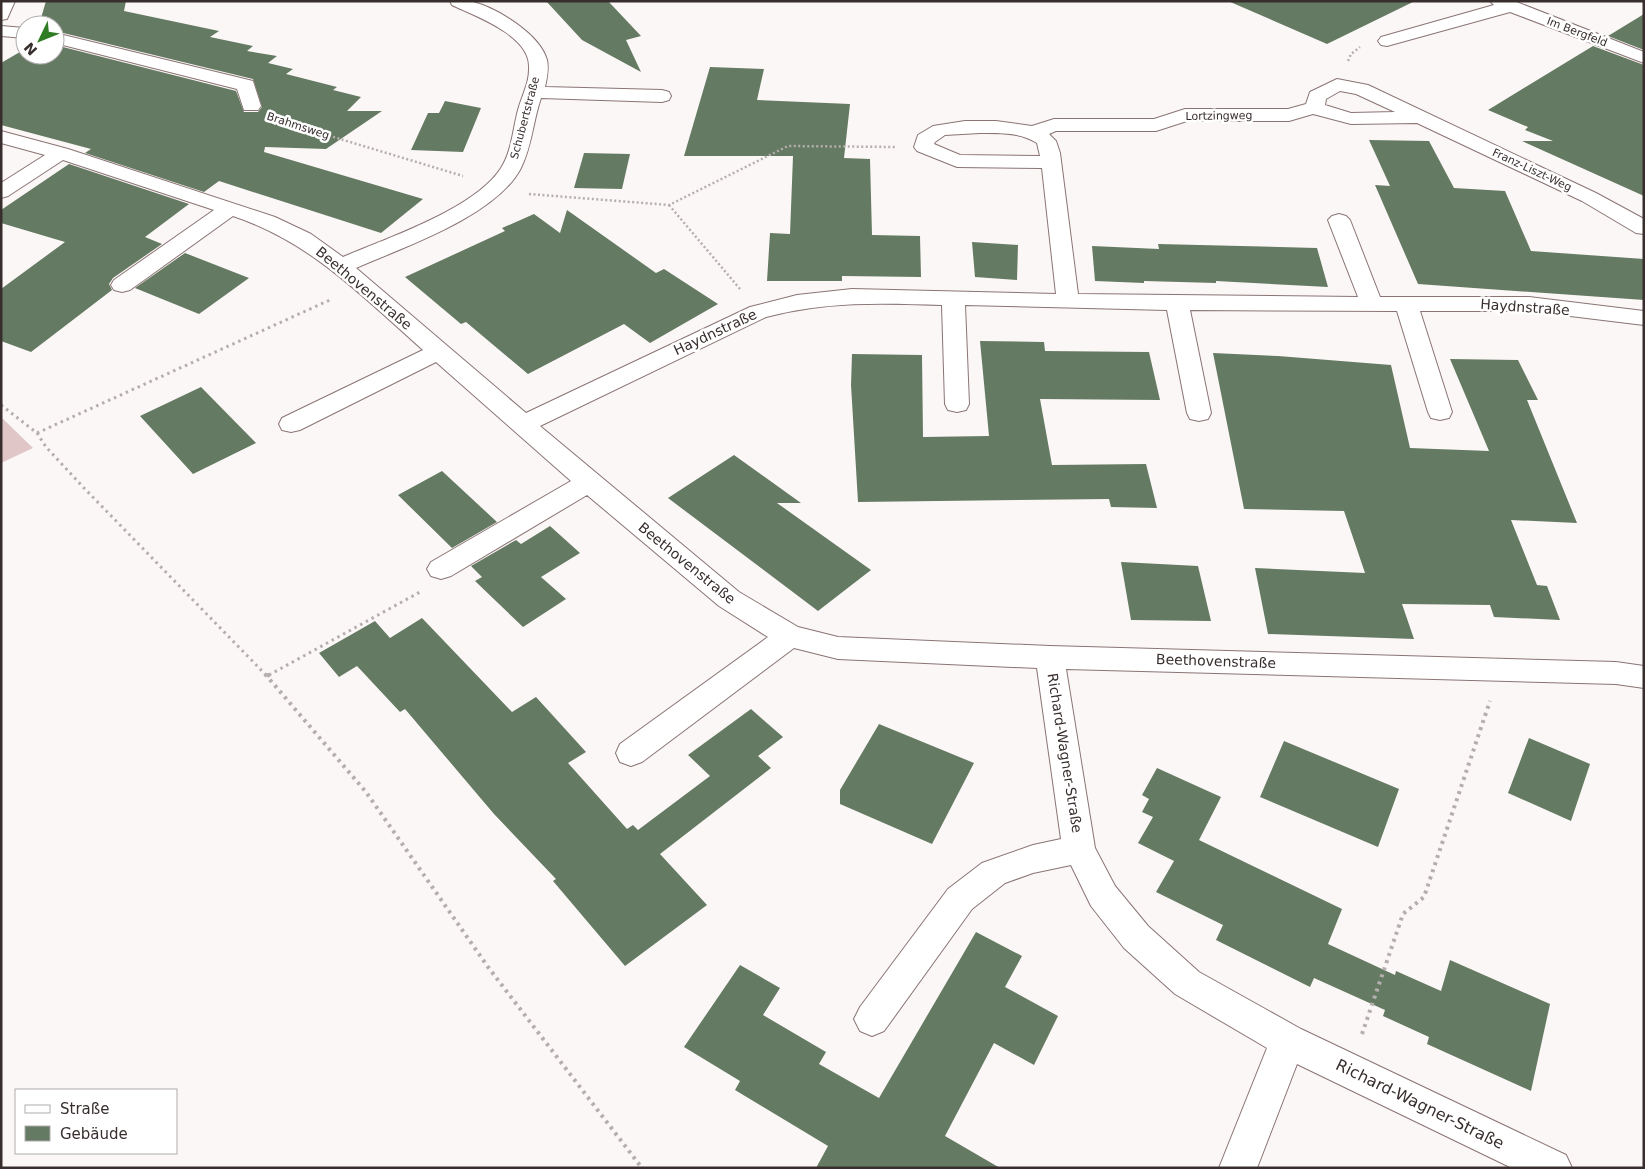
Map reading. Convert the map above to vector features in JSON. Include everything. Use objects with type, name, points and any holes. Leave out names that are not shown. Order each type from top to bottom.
[{"type":"street","points":[[1,15],[6,1]]},
{"type":"street","name":"Schubertstraße","points":[[341,266],[456,214],[498,186],[511,169],[533,92],[538,60],[528,41],[508,26],[458,1]]},
{"type":"street","name":"Im Bergfeld","points":[[1387,41],[1505,4],[1644,58]]},
{"type":"street","points":[[1,31],[15,32]]},
{"type":"street","name":"Brahmsweg","points":[[65,40],[246,85],[251,106]]},
{"type":"street","name":"Franz-Liszt-Weg","points":[[1418,117],[1350,119],[1330,116],[1315,108],[1317,96],[1337,84],[1361,89],[1589,197],[1644,228]]},
{"type":"street","points":[[533,92],[662,96]]},
{"type":"street","name":"Lortzingweg","points":[[924,148],[925,139],[940,130],[956,127],[1019,129],[1035,132],[1054,125],[1156,125],[1185,115],[1289,115],[1315,108]]},
{"type":"street","points":[[1035,132],[1046,140],[1051,162],[1068,300]]},
{"type":"street","name":"Beethovenstraße","points":[[1,137],[61,153],[231,208],[268,221],[303,239],[341,266],[439,350],[522,425],[729,599],[790,636],[838,648],[1050,657],[1485,668],[1616,673],[1644,677]]},
{"type":"street","points":[[924,148],[957,161],[1051,162]]},
{"type":"street","points":[[1,192],[61,153]]},
{"type":"street","points":[[122,284],[231,208]]},
{"type":"street","points":[[1339,220],[1371,302]]},
{"type":"street","name":"Haydnstraße","points":[[522,425],[758,312],[797,302],[852,296],[1177,303],[1406,302],[1529,304],[1644,318]]},
{"type":"street","points":[[953,298],[957,404]]},
{"type":"street","points":[[1406,302],[1440,412]]},
{"type":"street","points":[[1177,303],[1199,413]]},
{"type":"street","points":[[291,424],[439,350]]},
{"type":"street","points":[[441,568],[589,482]]},
{"type":"street","points":[[631,752],[790,636]]},
{"type":"street","name":"Richard-Wagner-Straße","points":[[1050,657],[1079,849],[1103,896],[1136,937],[1187,983],[1288,1041],[1552,1168]]},
{"type":"street","name":"Richard-Wagner-Straße","points":[[872,1019],[960,898],[994,873],[1033,859],[1079,849]]},
{"type":"street","points":[[1238,1168],[1288,1041]]},
{"type":"path","name":"Brahmsweg","points":[[251,106],[264,116],[498,186],[537,195],[669,205]]},
{"type":"path","points":[[758,312],[669,205],[788,146],[924,148]]},
{"type":"path","points":[[37,433],[362,285]]},
{"type":"path","points":[[1,405],[37,433],[46,447],[84,488],[268,676],[366,792],[488,967],[642,1168]]},
{"type":"path","points":[[268,676],[427,588],[441,568]]},
{"type":"path","points":[[1349,1070],[1403,914],[1424,897],[1491,703],[1485,668]]},
{"type":"shaded area","points":[[1,417],[33,448],[1,463]]},
{"type":"building","points":[[46,1],[126,1],[124,11],[219,31],[210,37],[253,46],[247,51],[277,56],[268,63],[293,69],[286,74],[337,87],[333,90],[361,97],[347,111],[382,111],[326,149],[265,147],[264,152],[423,199],[381,233],[219,181],[204,192],[85,153],[91,149],[1,125],[1,63],[15,55],[15,65],[65,65],[65,48],[236,91],[244,112],[258,112],[262,107],[253,79],[65,33],[65,15],[42,15]]},
{"type":"building","points":[[546,1],[608,1],[641,36],[626,40],[641,72],[582,40]]},
{"type":"building","points":[[1228,1],[1415,1],[1327,44]]},
{"type":"building","points":[[1644,14],[1644,50],[1608,36]]},
{"type":"building","points":[[1593,46],[1644,65],[1644,196],[1522,141],[1553,141],[1525,130],[1528,127],[1488,110]]},
{"type":"building","points":[[710,67],[764,69],[757,100],[850,104],[844,158],[870,159],[872,235],[920,236],[921,277],[842,276],[842,281],[767,281],[770,233],[790,234],[793,156],[684,156]]},
{"type":"building","points":[[445,101],[481,108],[463,152],[411,150],[428,113],[439,113]]},
{"type":"building","points":[[1369,140],[1429,141],[1454,188],[1505,191],[1531,251],[1644,259],[1644,300],[1418,284],[1375,185],[1390,186]]},
{"type":"building","points":[[584,153],[630,154],[622,189],[574,188]]},
{"type":"building","points":[[69,164],[189,204],[145,237],[162,244],[113,278],[109,284],[112,290],[31,352],[1,341],[1,289],[65,242],[1,223],[1,210]]},
{"type":"building","points":[[567,210],[656,273],[664,269],[718,304],[650,343],[624,324],[528,374],[466,322],[461,324],[405,277],[505,231],[502,228],[534,214],[560,233]]},
{"type":"building","points":[[972,242],[1018,245],[1017,280],[975,277]]},
{"type":"building","points":[[1158,244],[1317,248],[1328,287],[1216,281],[1216,283],[1144,281],[1144,283],[1095,281],[1092,246],[1159,249]]},
{"type":"building","points":[[185,253],[249,278],[199,314],[135,288]]},
{"type":"building","points":[[980,341],[1044,342],[1045,351],[1149,352],[1160,400],[1040,399],[1052,465],[1146,464],[1157,508],[1111,507],[1109,499],[858,502],[851,385],[852,354],[922,355],[923,437],[989,436]]},
{"type":"building","points":[[1213,353],[1391,365],[1410,448],[1489,451],[1450,359],[1518,360],[1538,400],[1527,400],[1577,523],[1511,520],[1537,585],[1547,586],[1560,620],[1494,617],[1490,605],[1402,604],[1414,639],[1268,634],[1255,568],[1365,573],[1344,511],[1244,509]]},
{"type":"building","points":[[201,387],[256,443],[193,474],[140,416]]},
{"type":"building","points":[[734,455],[801,503],[777,503],[871,570],[818,611],[668,498]]},
{"type":"building","points":[[442,471],[497,522],[452,548],[398,495]]},
{"type":"building","points":[[550,526],[580,553],[541,577],[566,599],[523,627],[475,581],[482,577],[471,566],[516,540],[521,544]]},
{"type":"building","points":[[1121,562],[1198,566],[1211,621],[1131,620]]},
{"type":"building","points":[[422,618],[512,712],[536,697],[586,752],[568,763],[627,829],[633,825],[638,830],[710,776],[688,755],[751,709],[783,737],[758,756],[771,768],[660,854],[707,905],[625,966],[553,881],[556,879],[494,814],[405,709],[400,712],[357,666],[339,677],[319,653],[375,621],[390,638]]},
{"type":"building","points":[[879,724],[974,763],[932,844],[840,804],[840,790]]},
{"type":"building","points":[[1529,738],[1590,764],[1571,821],[1508,793]]},
{"type":"building","points":[[1284,741],[1399,789],[1378,847],[1260,797]]},
{"type":"building","points":[[1157,768],[1221,797],[1199,840],[1342,909],[1328,944],[1395,975],[1396,971],[1441,991],[1450,960],[1550,1004],[1531,1091],[1427,1044],[1429,1037],[1383,1016],[1385,1010],[1314,978],[1310,987],[1216,940],[1223,925],[1156,892],[1174,861],[1138,843],[1153,817],[1142,812],[1149,799],[1142,795]]},
{"type":"building","points":[[976,932],[1022,956],[1005,987],[1058,1016],[1034,1065],[994,1043],[945,1136],[1000,1168],[816,1168],[828,1146],[735,1090],[740,1081],[684,1047],[740,965],[780,988],[763,1015],[826,1052],[819,1064],[879,1098]]}]
